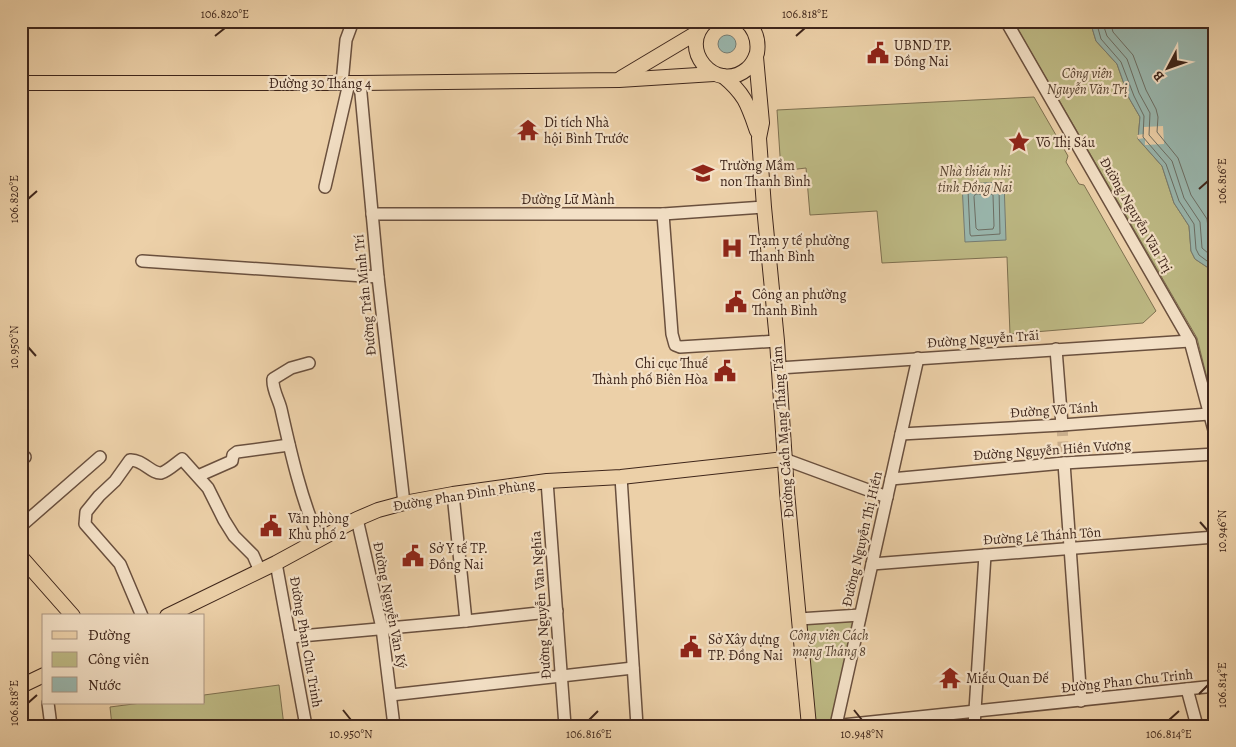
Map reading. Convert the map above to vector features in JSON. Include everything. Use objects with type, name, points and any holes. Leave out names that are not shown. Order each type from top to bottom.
[{"type":"main road","points":[[618,80],[698,32],[707,21]]},
{"type":"main road","name":"Đường Cách Mạng Tháng Tám","points":[[750,23],[756,35],[758,46],[756,57],[762,123],[760,138],[764,207],[777,341],[784,459],[809,726]]},
{"type":"main road","name":"Đường Cách Mạng Tháng Tám","points":[[698,32],[696,48],[698,56],[707,69],[738,90],[746,100],[760,138]]},
{"type":"main road","name":"Đường 30 Tháng 4","points":[[21,83],[350,83],[618,80],[718,75],[733,76],[743,73],[756,57]]},
{"type":"main road","name":"Đường Phan Đình Phùng","points":[[171,614],[276,563],[357,519],[378,510],[404,503],[547,481],[621,476],[784,459]]},
{"type":"main road","points":[[21,557],[71,614]]},
{"type":"main road","points":[[21,686],[42,677]]},
{"type":"street","points":[[325,187],[350,83],[346,40],[353,21]]},
{"type":"street","name":"Đường Nguyễn Văn Trị","points":[[1006,21],[1190,341],[1215,434]]},
{"type":"street","name":"Đường Trần Minh Trí","points":[[350,83],[372,214],[404,503]]},
{"type":"street","name":"Đường Lữ Mành","points":[[372,214],[663,214],[764,207]]},
{"type":"street","points":[[663,214],[672,334],[675,345],[680,347],[777,341]]},
{"type":"street","points":[[142,262],[378,277]]},
{"type":"street","name":"Đường Nguyễn Trãi","points":[[779,368],[1190,341]]},
{"type":"street","points":[[1056,349],[1062,425]]},
{"type":"street","name":"Đường Nguyễn Thị Hiền","points":[[834,726],[918,358]]},
{"type":"street","points":[[309,363],[290,368],[273,379],[273,384],[298,480],[319,540]]},
{"type":"street","name":"Đường Võ Tánh","points":[[901,434],[1209,414]]},
{"type":"street","points":[[198,476],[232,461],[233,455],[238,452],[289,445]]},
{"type":"street","name":"Đường Nguyễn Hiền Vương","points":[[891,479],[1064,463],[1215,454]]},
{"type":"street","points":[[21,526],[100,457]]},
{"type":"street","points":[[141,614],[120,564],[85,524],[86,512],[103,492],[116,481],[130,460],[136,460],[157,473],[162,472],[182,459],[208,488],[234,536],[253,555],[260,571]]},
{"type":"street","points":[[784,459],[887,498]]},
{"type":"street","points":[[1064,463],[1081,701]]},
{"type":"street","points":[[621,476],[637,726]]},
{"type":"street","name":"Đường Nguyễn Văn Nghĩa","points":[[547,481],[566,726]]},
{"type":"street","points":[[453,494],[466,621]]},
{"type":"street","name":"Đường Nguyễn Văn Ký","points":[[357,519],[382,628],[394,726]]},
{"type":"street","name":"Đường Lê Thánh Tôn","points":[[872,564],[1215,537]]},
{"type":"street","points":[[974,726],[985,555]]},
{"type":"street","name":"Đường Phan Chu Trinh","points":[[276,563],[306,726]]},
{"type":"street","points":[[290,636],[557,611]]},
{"type":"street","points":[[799,619],[860,615]]},
{"type":"street","points":[[391,695],[633,668]]},
{"type":"street","name":"Đường Phan Chu Trinh","points":[[834,726],[1215,686]]},
{"type":"street","points":[[1187,690],[1197,726]]},
{"type":"street","points":[[48,704],[51,726]]},
{"type":"green space","name":"Công viên Nguyễn Văn Trị","points":[[1013,21],[1090,21],[1096,41],[1117,64],[1129,98],[1140,117],[1138,139],[1162,166],[1174,203],[1189,226],[1191,251],[1195,259],[1213,271],[1215,275],[1215,410],[1197,338]]},
{"type":"green space","name":"Nhà thiếu nhi tỉnh Đồng Nai","points":[[1034,97],[1068,156],[1066,162],[1079,184],[1084,185],[1156,311],[1143,323],[1010,334],[1007,257],[882,263],[877,211],[810,215],[806,168],[781,171],[777,110]]},
{"type":"green space","name":"Công viên Cách mạng Tháng 8","points":[[855,619],[832,720],[815,721],[806,623]]},
{"type":"green space","points":[[279,685],[284,726],[112,726],[110,707],[133,704],[205,704],[205,695]]},
{"type":"water","points":[[1090,21],[1215,21],[1215,275],[1213,271],[1195,259],[1191,251],[1189,226],[1174,203],[1162,166],[1138,139],[1140,117],[1129,98],[1117,64],[1096,41]]},
{"type":"water","points":[[723,35],[731,35],[736,40],[734,51],[723,53],[718,48],[718,40]]},
{"type":"water","points":[[1004,182],[1006,240],[965,242],[962,184]]},
{"type":"pier","points":[[1163,126],[1164,144],[1145,145],[1145,138],[1138,139],[1137,135],[1144,134],[1144,127]]},
{"type":"tunnel","points":[[1062,425],[1064,463]]},
{"type":"place","name":"UBND TP. Đồng Nai","points":[[878,53]]},
{"type":"place","name":"Di tích Nhà hội Bình Trước","points":[[528,130]]},
{"type":"place","name":"Võ Thị Sáu","points":[[1019,142]]},
{"type":"place","name":"Trường Mầm non Thanh Bình","points":[[703,173]]},
{"type":"place","name":"Trạm y tế phường Thanh Bình","points":[[732,248]]},
{"type":"place","name":"Công an phường Thanh Bình","points":[[736,302]]},
{"type":"place","name":"Chi cục Thuế Thành phố Biên Hòa","points":[[725,371]]},
{"type":"place","name":"Văn phòng Khu phố 2","points":[[271,526]]},
{"type":"place","name":"Sở Y tế TP. Đồng Nai","points":[[413,556]]},
{"type":"place","name":"Sở Xây dựng TP. Đồng Nai","points":[[691,647]]},
{"type":"place","name":"Miếu Quan Đế","points":[[950,678]]}]
